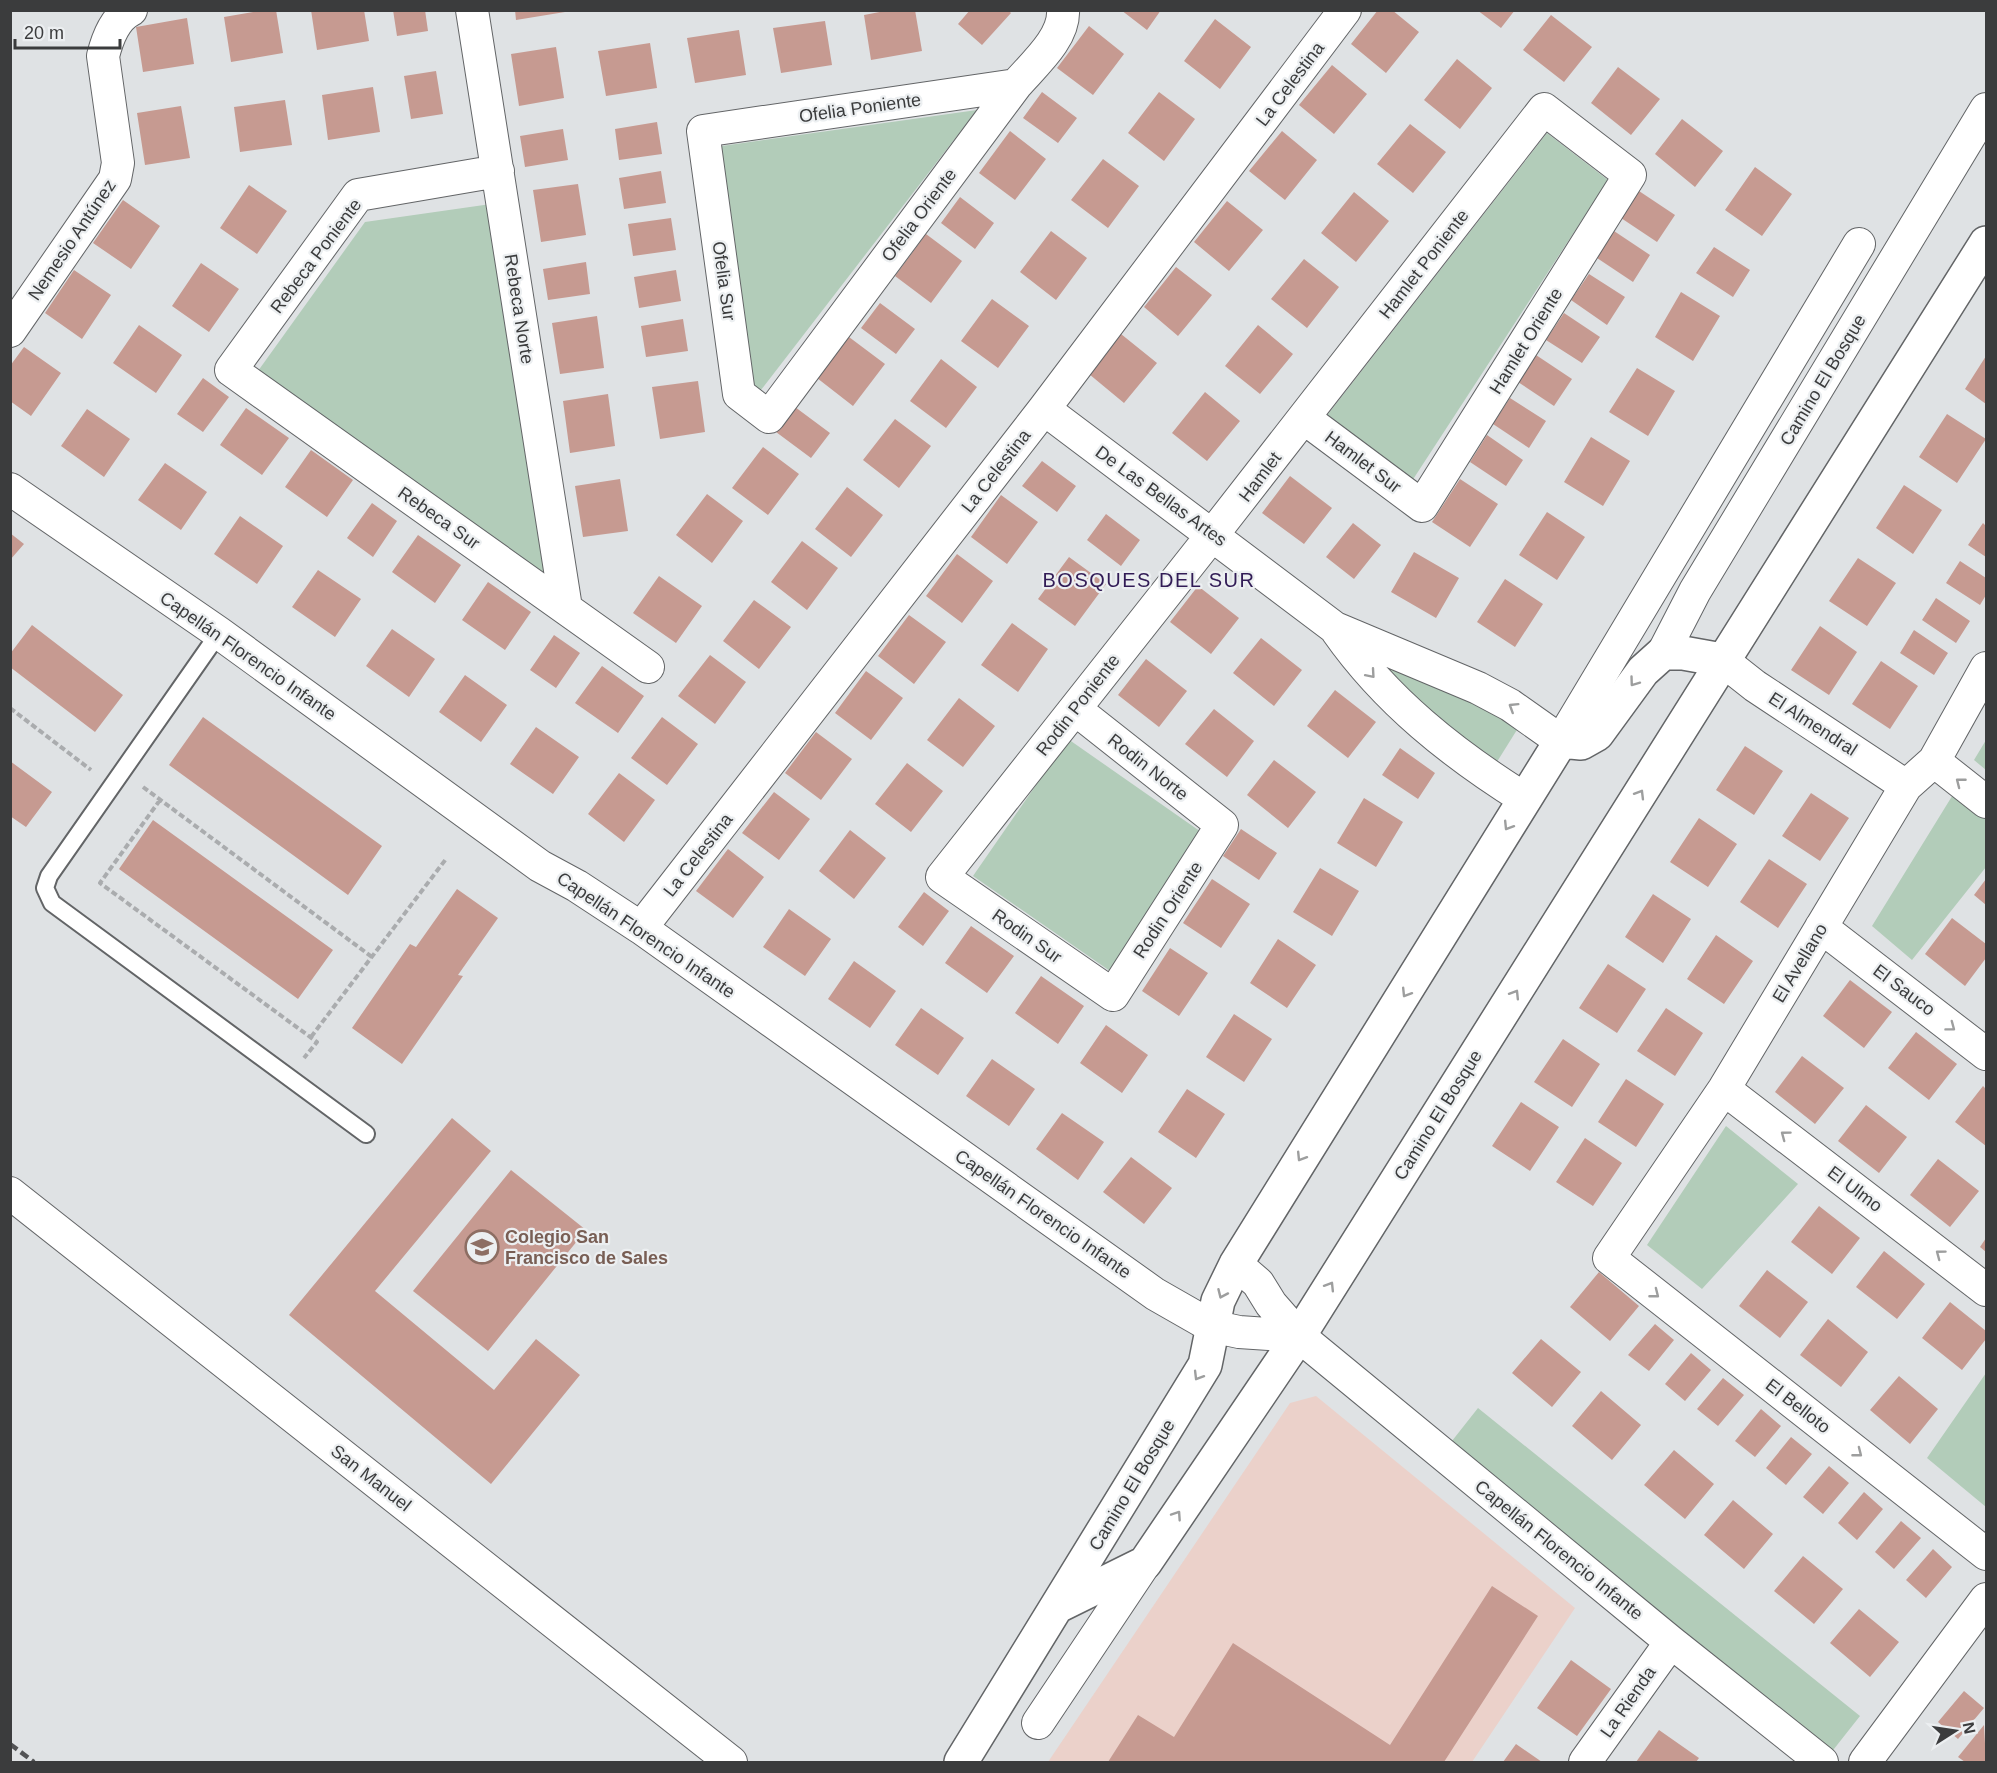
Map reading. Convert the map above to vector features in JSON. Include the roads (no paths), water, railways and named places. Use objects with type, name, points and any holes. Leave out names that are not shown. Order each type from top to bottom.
[{"type":"street","name":"Nemesio Antúnez","points":[[10,331],[115,179],[118,163],[102,56],[106,40],[114,27],[131,10]]},
{"type":"street","name":"Rebeca Norte","points":[[472,10],[566,608]]},
{"type":"street","name":"Ofelia Oriente","points":[[768,417],[1016,85],[1058,33],[1064,18],[1063,10]]},
{"type":"street","name":"La Celestina","points":[[641,928],[1044,410],[1345,10]]},
{"type":"street","name":"Ofelia Poniente","points":[[703,131],[1016,85]]},
{"type":"street","name":"Hamlet Oriente","points":[[1422,506],[1630,175],[1544,109]]},
{"type":"street","name":"Hamlet Poniente","points":[[1304,418],[1544,109]]},
{"type":"street","name":"Camino El Bosque","points":[[1561,741],[1581,743],[1597,734],[1643,671],[1663,653],[1695,591],[1986,109]]},
{"type":"street","name":"Ofelia Sur","points":[[703,131],[739,394],[768,417]]},
{"type":"street","name":"Rebeca Poniente","points":[[231,370],[358,195],[498,171]]},
{"type":"street","name":"Camino El Bosque","points":[[1038,1723],[1299,1335],[1986,243]]},
{"type":"street","name":"Camino El Bosque","points":[[961,1762],[1205,1365],[1211,1326],[1218,1301],[1236,1264],[1561,741],[1859,244]]},
{"type":"street","name":"Rebeca Sur","points":[[231,370],[648,667]]},
{"type":"street","name":"De Las Bellas Artes","points":[[1044,410],[1213,534],[1335,628],[1478,688],[1510,705],[1561,741]]},
{"type":"street","name":"Hamlet Sur","points":[[1304,418],[1422,506]]},
{"type":"street","name":"Hamlet","points":[[1213,534],[1304,418]]},
{"type":"street","name":"Capellán Florencio Infante","points":[[10,489],[219,633],[540,866],[578,886],[641,928],[1155,1294],[1211,1326],[1239,1332],[1299,1335]]},
{"type":"street","name":"Rodin Poniente","points":[[942,877],[1213,534]]},
{"type":"street","name":"De Las Bellas Artes","points":[[1335,628],[1367,670],[1406,710],[1433,734],[1525,799]]},
{"type":"street","points":[[1663,653],[1683,653],[1722,660]]},
{"type":"street","name":"El Almendral","points":[[1722,660],[1906,786]]},
{"type":"street","name":"El Avellano","points":[[1609,1258],[1725,1089],[1906,786],[1934,761],[1986,668]]},
{"type":"street","name":"Rodin Norte","points":[[1075,709],[1222,825]]},
{"type":"street","points":[[1934,761],[1986,802]]},
{"type":"street","name":"Rodin Oriente","points":[[1113,995],[1222,825]]},
{"type":"street","name":"Rodin Sur","points":[[942,877],[1113,995]]},
{"type":"street","name":"El Sauco","points":[[1821,927],[1986,1054]]},
{"type":"street","name":"El Ulmo","points":[[1725,1089],[1986,1290]]},
{"type":"street","name":"San Manuel","points":[[10,1193],[731,1762]]},
{"type":"street","name":"El Belloto","points":[[1609,1258],[1986,1554]]},
{"type":"street","name":"Capellán Florencio Infante","points":[[1236,1264],[1258,1283],[1278,1313],[1299,1335],[1819,1762]]},
{"type":"street","name":"Camino El Bosque","points":[[1058,1606],[1145,1563]]},
{"type":"street","points":[[1865,1762],[1986,1599]]},
{"type":"street","name":"La Rienda","points":[[1585,1762],[1671,1642]]},
{"type":"lane","points":[[219,633],[49,876],[45,888],[52,903],[366,1134]]},
{"type":"railway","points":[[10,1744],[34,1762]]},
{"type":"place","name":"Colegio San Francisco de Sales","points":[[482,1247]]},
{"type":"district","name":"BOSQUES DEL SUR","points":[[1149,580]]}]
